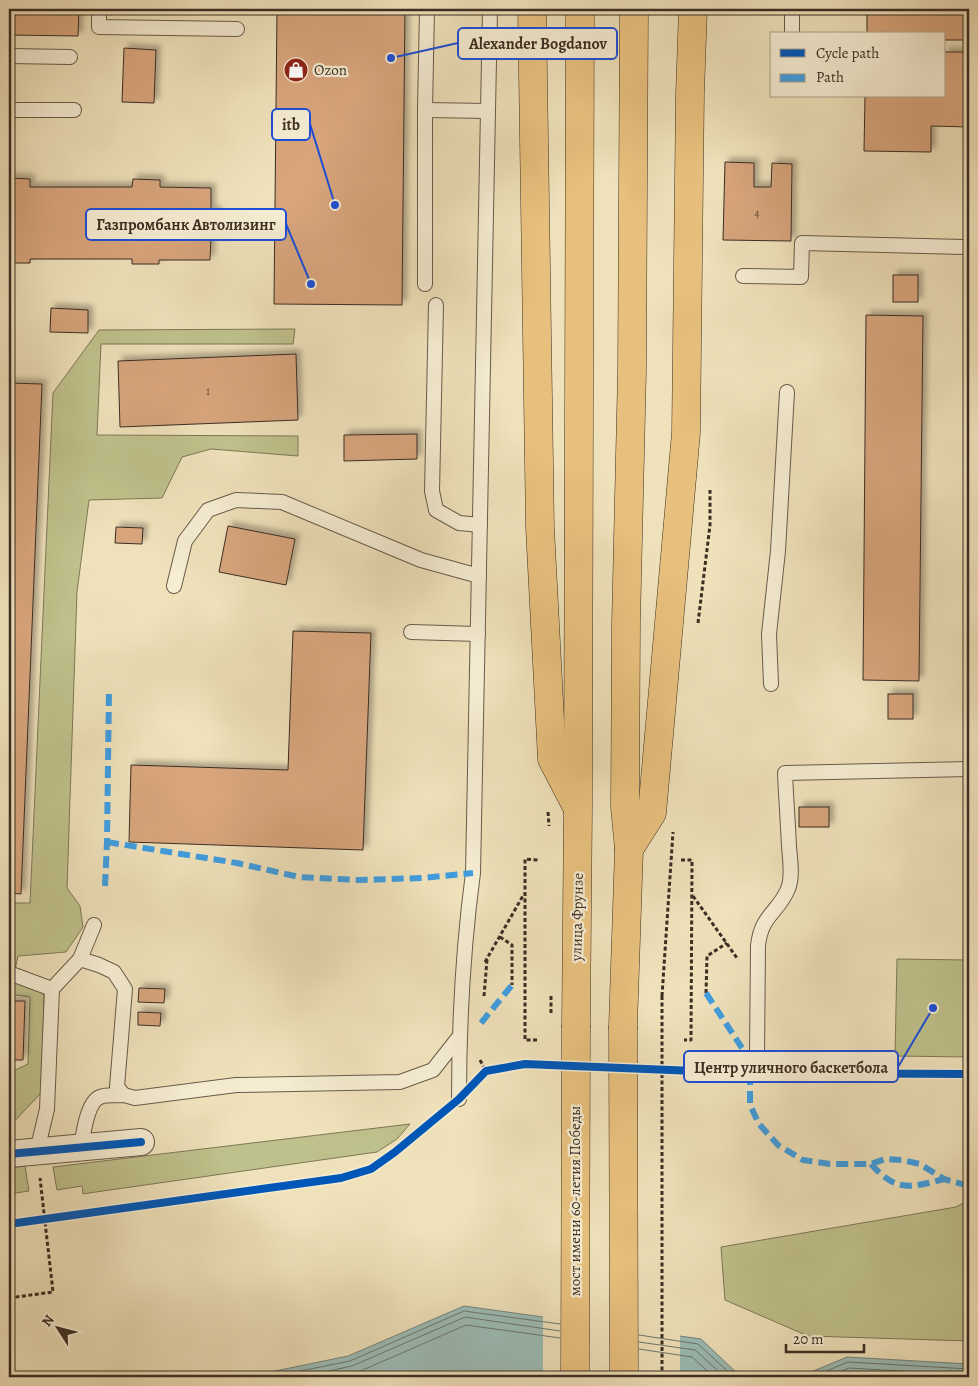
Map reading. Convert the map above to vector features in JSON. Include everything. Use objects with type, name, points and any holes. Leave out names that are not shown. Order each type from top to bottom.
[{"type":"main road","points":[[532,9],[540,528],[552,759],[578,808]]},
{"type":"main road","name":"улица Фрунзе","points":[[576,1025],[580,9]]},
{"type":"main road","points":[[624,1377],[623,1026],[629,849],[624,807],[626,613],[632,371],[634,9]]},
{"type":"main road","points":[[629,849],[652,813],[686,433],[690,93],[693,9]]},
{"type":"main road","name":"мост имени 60-летия Победы","points":[[575,1377],[576,1025]]},
{"type":"street","points":[[9,1154],[141,1142]]},
{"type":"lane","points":[[99,9],[99,27],[236,28]]},
{"type":"lane","points":[[425,284],[427,9]]},
{"type":"lane","points":[[459,1100],[459,1037],[468,913],[473,873],[490,9]]},
{"type":"lane","points":[[792,9],[792,32]]},
{"type":"lane","points":[[9,56],[70,57]]},
{"type":"lane","points":[[9,110],[74,110]]},
{"type":"lane","points":[[425,110],[488,112]]},
{"type":"lane","points":[[743,276],[801,278],[802,244],[969,248]]},
{"type":"lane","points":[[436,305],[432,491],[436,510],[458,523],[480,525]]},
{"type":"lane","points":[[771,684],[769,634],[778,551],[787,392]]},
{"type":"lane","points":[[174,586],[185,541],[208,510],[236,500],[282,502],[421,560],[479,576]]},
{"type":"lane","points":[[411,632],[478,634]]},
{"type":"lane","points":[[750,1073],[758,1056],[759,932],[765,920],[777,907],[788,888],[790,868],[785,773],[969,769]]},
{"type":"lane","points":[[37,1151],[47,1109],[52,989],[80,959],[94,926]]},
{"type":"lane","points":[[80,959],[114,972],[125,989],[117,1087],[124,1095]]},
{"type":"lane","points":[[9,972],[52,989]]},
{"type":"lane","points":[[80,1148],[89,1110],[100,1097],[124,1095],[135,1098],[236,1085],[400,1082],[433,1070],[459,1037]]},
{"type":"path","points":[[537,1040],[524,1040],[525,860],[538,860]]},
{"type":"path","points":[[681,860],[692,860],[691,1040],[684,1040]]},
{"type":"path","points":[[487,960],[525,893]]},
{"type":"path","points":[[692,895],[737,958]]},
{"type":"path","points":[[500,937],[512,945],[512,985]]},
{"type":"path","points":[[706,992],[706,956],[727,943]]},
{"type":"path","points":[[662,996],[662,1377]]},
{"type":"path","points":[[9,1224],[341,1178],[371,1170],[459,1100],[486,1071],[525,1064],[555,1065]]},
{"type":"path","points":[[644,1069],[750,1073],[969,1074]]},
{"type":"path","points":[[9,1298],[52,1292],[37,1151]]},
{"type":"green space","points":[[295,329],[293,344],[101,344],[97,435],[298,436],[298,456],[211,449],[182,457],[162,498],[89,500],[77,592],[67,888],[80,906],[83,927],[66,952],[18,956],[15,970],[44,991],[42,1092],[9,1127],[9,1073],[28,1064],[30,997],[9,994],[9,903],[30,903],[53,393],[99,330]]},
{"type":"green space","points":[[897,959],[969,960],[969,1057],[895,1056]]},
{"type":"green space","points":[[410,1124],[397,1139],[377,1152],[83,1194],[82,1186],[57,1190],[53,1167]]},
{"type":"green space","points":[[25,1166],[29,1191],[9,1194],[9,1168]]},
{"type":"green space","points":[[969,1200],[969,1341],[808,1336],[725,1300],[721,1247],[956,1207]]},
{"type":"water","points":[[464,1306],[701,1339],[741,1377],[246,1377],[348,1356]]},
{"type":"water","points":[[847,1357],[969,1364],[969,1377],[799,1377]]},
{"type":"pier","points":[[543,1314],[680,1334],[680,1377],[543,1377]]},
{"type":"building","points":[[9,9],[79,9],[78,36],[9,35]]},
{"type":"building","points":[[277,9],[405,9],[402,305],[274,304]]},
{"type":"building","points":[[867,9],[969,9],[969,40],[946,40],[946,32],[867,32]]},
{"type":"building","points":[[124,48],[156,50],[154,103],[122,102]]},
{"type":"building","points":[[946,52],[969,52],[969,127],[931,126],[931,152],[864,151],[865,98],[946,98]]},
{"type":"building","points":[[725,162],[754,163],[754,187],[771,187],[772,163],[792,164],[791,241],[723,240]]},
{"type":"building","points":[[9,178],[30,179],[30,187],[132,187],[133,179],[160,180],[160,187],[211,188],[211,211],[217,211],[217,237],[211,237],[210,260],[159,260],[159,264],[132,264],[132,259],[30,259],[30,263],[9,263]]},
{"type":"building","points":[[893,275],[918,275],[918,302],[893,302]]},
{"type":"building","points":[[51,308],[88,310],[88,333],[50,332]]},
{"type":"building","points":[[866,315],[923,316],[919,681],[863,680]]},
{"type":"building","points":[[296,354],[298,420],[120,427],[118,361]]},
{"type":"building","points":[[9,383],[42,384],[21,894],[9,893]]},
{"type":"building","points":[[417,434],[417,459],[344,461],[344,435]]},
{"type":"building","points":[[228,526],[295,539],[286,585],[219,572]]},
{"type":"building","points":[[116,527],[143,528],[142,544],[115,543]]},
{"type":"building","points":[[293,631],[371,633],[363,850],[129,842],[131,765],[288,770]]},
{"type":"building","points":[[888,694],[913,694],[913,719],[888,719]]},
{"type":"building","points":[[799,807],[829,807],[829,827],[799,827]]},
{"type":"building","points":[[139,988],[165,989],[164,1003],[138,1002]]},
{"type":"building","points":[[9,1001],[25,1001],[23,1060],[9,1060]]},
{"type":"building","points":[[138,1012],[161,1013],[160,1026],[138,1025]]},
{"type":"marked path","points":[[105,886],[109,688]]},
{"type":"marked path","points":[[107,842],[237,863],[299,877],[358,880],[423,878],[473,873]]},
{"type":"marked path","points":[[481,1023],[512,985]]},
{"type":"marked path","points":[[706,993],[742,1048]]},
{"type":"marked path","points":[[750,1073],[750,1105],[759,1124],[778,1145],[803,1160],[830,1164],[871,1164],[885,1159],[902,1160],[920,1164],[944,1179],[969,1186]]},
{"type":"marked path","points":[[871,1164],[888,1179],[904,1185],[913,1186],[944,1179]]},
{"type":"cycle path","points":[[9,1224],[341,1178],[371,1169],[395,1152],[459,1099],[486,1071],[525,1064],[743,1073],[969,1074]]},
{"type":"cycle path","points":[[9,1154],[141,1142]]},
{"type":"place","name":"Alexander Bogdanov","points":[[391,58]]},
{"type":"place","name":"Ozon","points":[[296,70]]},
{"type":"place","name":"itb","points":[[335,205]]},
{"type":"place","name":"Газпромбанк Автолизинг","points":[[311,284]]},
{"type":"place","name":"Центр уличного баскетбола","points":[[933,1008]]}]
